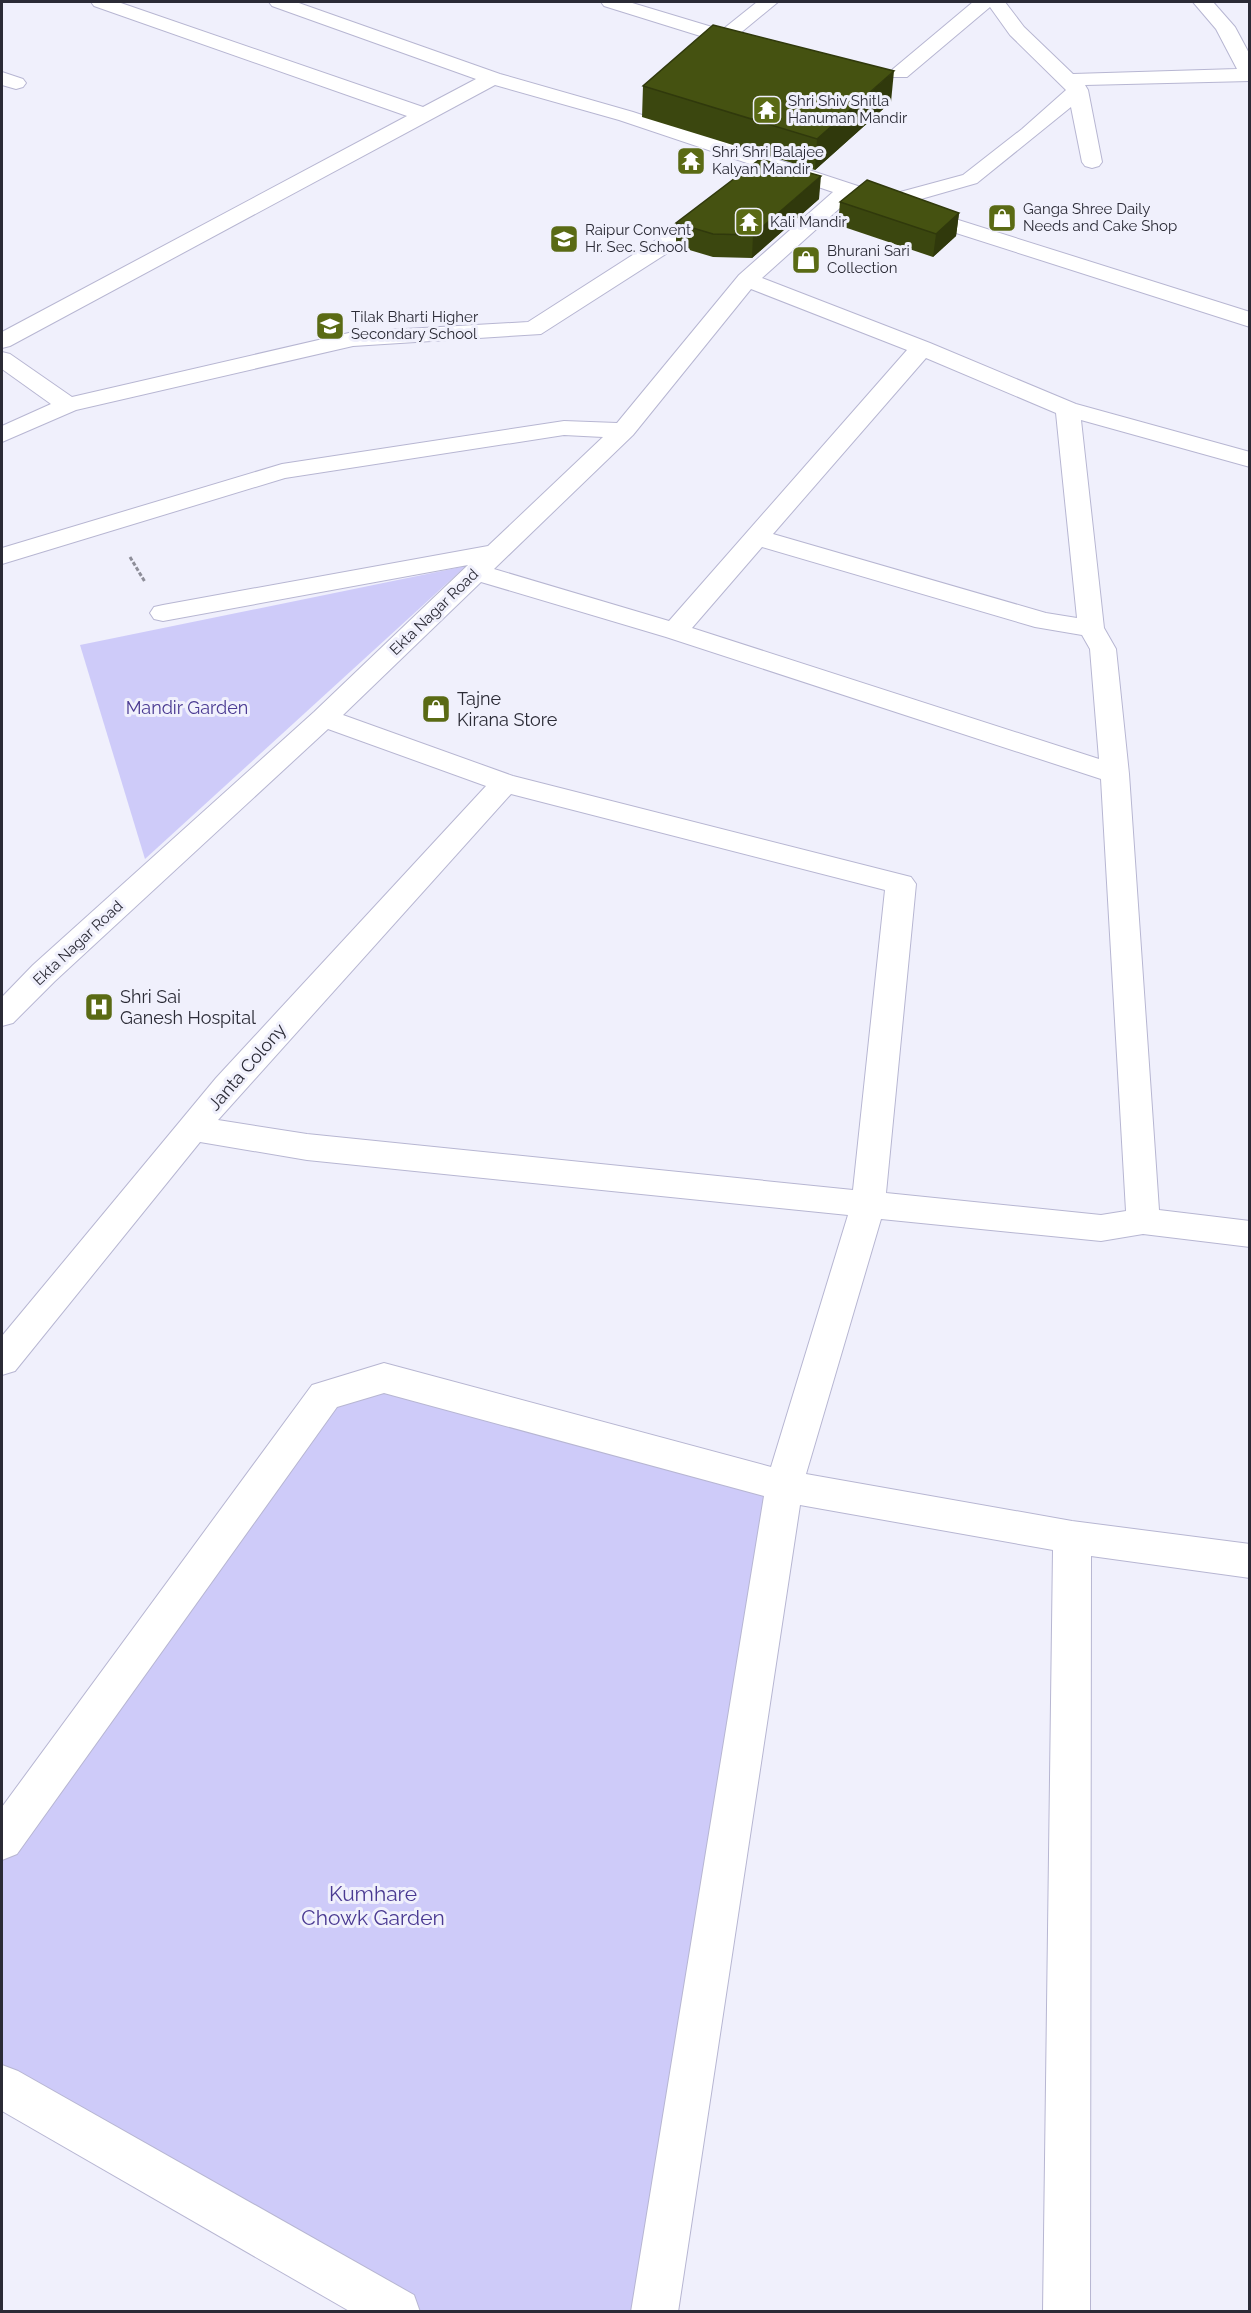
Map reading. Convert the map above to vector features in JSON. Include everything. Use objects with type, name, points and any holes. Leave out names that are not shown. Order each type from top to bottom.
[{"type":"street","points":[[101,2],[425,115]]},
{"type":"street","points":[[279,2],[493,78],[626,116],[766,171],[847,190],[1250,320]]},
{"type":"street","points":[[616,2],[725,37]]},
{"type":"street","points":[[680,73],[768,2]]},
{"type":"street","points":[[900,73],[984,2]]},
{"type":"street","points":[[996,2],[1017,31],[1073,85],[1092,162]]},
{"type":"street","points":[[886,203],[970,179],[1029,133],[1073,85],[1249,75],[1225,27],[1203,2]]},
{"type":"street","points":[[2,341],[493,78]]},
{"type":"street","points":[[626,116],[644,102]]},
{"type":"street","name":"Ekta Nagar Road","points":[[2,1015],[44,973],[324,718],[624,430],[747,280],[847,190]]},
{"type":"street","points":[[2,435],[68,405],[353,339],[533,329],[675,238],[730,198]]},
{"type":"street","points":[[747,280],[922,348],[1068,409],[1250,460]]},
{"type":"street","points":[[675,632],[922,348]]},
{"type":"street","points":[[2,359],[68,405]]},
{"type":"street","points":[[1068,409],[1091,628],[1103,649],[1115,774],[1143,1221]]},
{"type":"street","points":[[2,556],[282,471],[564,428],[624,430]]},
{"type":"street","points":[[758,538],[1044,621],[1091,628]]},
{"type":"street","points":[[163,614],[497,552]]},
{"type":"street","points":[[475,572],[675,632],[1115,774]]},
{"type":"street","points":[[324,718],[505,783],[901,884],[868,1205],[783,1486],[654,2312]]},
{"type":"street","name":"Janta Colony","points":[[2,1361],[195,1129],[228,1086],[505,783]]},
{"type":"street","points":[[195,1129],[307,1147],[868,1205],[1101,1228],[1143,1221],[1250,1234]]},
{"type":"street","points":[[2,1840],[325,1396],[384,1378],[783,1486],[1072,1536],[1250,1561]]},
{"type":"street","points":[[1066,2312],[1072,1536]]},
{"type":"street","points":[[2,2087],[397,2312]]},
{"type":"path","points":[[111,523],[163,614]]},
{"type":"green space","name":"Mandir Garden","points":[[466,566],[145,859],[80,645]]},
{"type":"green space","name":"Kumhare Chowk Garden","points":[[384,1378],[784,1486],[654,2311],[397,2311],[2,2087],[2,1840],[325,1396]]},
{"type":"building","points":[[713,25],[894,71],[817,139],[643,86]]},
{"type":"building","points":[[760,159],[821,176],[753,235],[713,234],[676,223]]},
{"type":"building","points":[[867,180],[959,213],[936,234],[840,202]]},
{"type":"place","name":"Shri Shiv Shitla Hanuman Mandir","points":[[767,110]]},
{"type":"place","name":"Shri Shri Balajee Kalyan Mandir","points":[[691,161]]},
{"type":"place","name":"Ganga Shree Daily Needs and Cake Shop","points":[[1002,218]]},
{"type":"place","name":"Kali Mandir","points":[[749,222]]},
{"type":"place","name":"Raipur Convent Hr. Sec. School","points":[[564,239]]},
{"type":"place","name":"Bhurani Sari Collection","points":[[806,260]]},
{"type":"place","name":"Tilak Bharti Higher Secondary School","points":[[330,326]]},
{"type":"place","name":"Tajne Kirana Store","points":[[436,709]]},
{"type":"place","name":"Shri Sai Ganesh Hospital","points":[[99,1007]]}]
